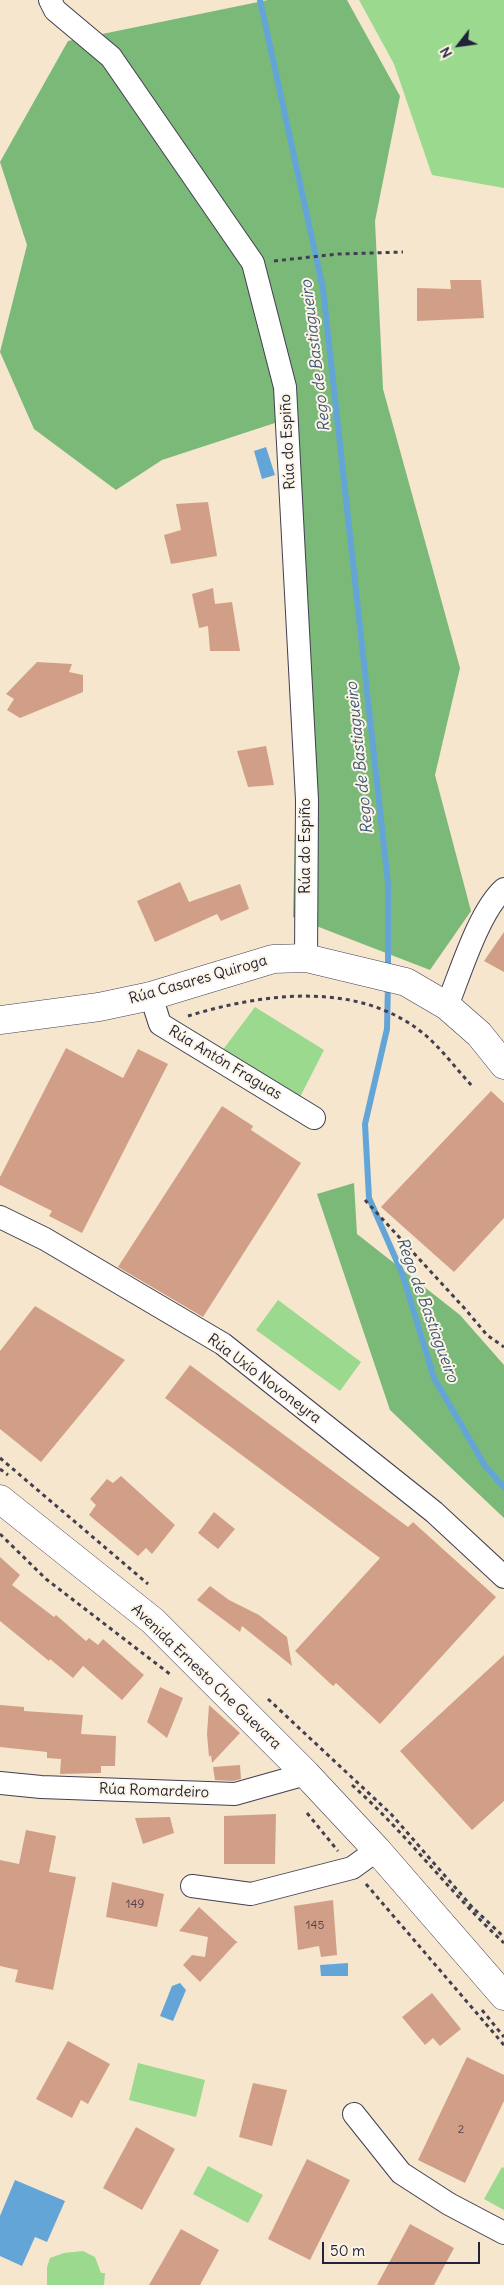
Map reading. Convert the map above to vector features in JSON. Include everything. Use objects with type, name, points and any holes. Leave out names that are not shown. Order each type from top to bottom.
[{"type":"main road","name":"Rúa Casares Quiroga","points":[[0,1020],[57,1014],[151,996],[273,959],[306,958],[406,982],[447,1006],[479,1034],[504,1065]]},
{"type":"main road","name":"Avenida Ernesto Che Guevara","points":[[0,1499],[153,1621],[306,1774],[377,1850],[504,1996]]},
{"type":"street","name":"Rúa do Espiño","points":[[50,0],[55,10],[111,57],[253,263],[285,387],[307,800],[306,958]]},
{"type":"street","points":[[447,1006],[478,930],[496,896],[504,889]]},
{"type":"street","name":"Rúa Antón Fraguas","points":[[151,996],[160,1024],[314,1118]]},
{"type":"street","name":"Rúa Uxío Novoneyra","points":[[0,1216],[45,1239],[223,1344],[434,1512],[504,1577]]},
{"type":"street","name":"Rúa Romardeiro","points":[[0,1783],[41,1787],[235,1794],[306,1774]]},
{"type":"street","points":[[192,1886],[251,1894],[352,1868],[377,1850]]},
{"type":"street","points":[[354,2114],[401,2174],[449,2204],[504,2234]]},
{"type":"path","points":[[253,263],[338,254],[403,252]]},
{"type":"path","points":[[160,1024],[217,1007],[287,997],[332,996],[379,1007],[424,1034],[473,1087]]},
{"type":"path","points":[[365,1200],[487,1335],[504,1347]]},
{"type":"path","points":[[0,1534],[46,1579],[176,1679]]},
{"type":"path","points":[[304,1810],[504,2045]]},
{"type":"green space","points":[[268,0],[347,0],[400,96],[375,221],[383,389],[460,668],[435,775],[471,911],[430,970],[293,917],[298,708],[281,421],[162,460],[116,490],[34,429],[0,352],[27,245],[0,162],[68,41]]},
{"type":"green space","points":[[359,0],[504,0],[504,188],[432,175],[394,64]]},
{"type":"green space","points":[[255,1007],[324,1050],[298,1101],[222,1051]]},
{"type":"green space","points":[[354,1183],[357,1234],[460,1315],[504,1365],[504,1518],[390,1410],[317,1194]]},
{"type":"green space","points":[[278,1300],[361,1362],[340,1391],[256,1330]]},
{"type":"green space","points":[[138,2063],[205,2080],[196,2117],[129,2100]]},
{"type":"green space","points":[[208,2166],[263,2195],[248,2223],[193,2194]]},
{"type":"green space","points":[[502,2167],[504,2168],[504,2210],[484,2199]]},
{"type":"green space","points":[[83,2251],[95,2257],[101,2273],[105,2273],[104,2285],[47,2285],[47,2267],[50,2258],[64,2253]]},
{"type":"water","points":[[266,447],[275,475],[262,479],[254,451]]},
{"type":"water","points":[[348,1963],[348,1976],[321,1976],[320,1965]]},
{"type":"water","points":[[180,1983],[186,1990],[173,2021],[160,2016],[172,1986]]},
{"type":"water","points":[[15,2180],[65,2201],[47,2242],[35,2237],[22,2266],[0,2256],[0,2216]]},
{"type":"building","points":[[450,280],[481,280],[484,318],[417,321],[417,288],[451,289]]},
{"type":"building","points":[[208,502],[217,556],[171,564],[164,535],[181,530],[176,504]]},
{"type":"building","points":[[213,588],[215,604],[232,602],[240,651],[210,651],[208,626],[199,628],[192,594]]},
{"type":"building","points":[[37,662],[72,664],[69,672],[83,675],[83,692],[20,718],[7,710],[14,699],[6,694]]},
{"type":"building","points":[[266,746],[274,785],[248,787],[237,751]]},
{"type":"building","points":[[180,882],[189,902],[240,884],[249,909],[221,921],[217,914],[155,942],[137,901]]},
{"type":"building","points":[[504,932],[504,972],[484,961]]},
{"type":"building","points":[[66,1048],[123,1078],[138,1049],[168,1064],[82,1233],[49,1216],[52,1211],[0,1185],[0,1177]]},
{"type":"building","points":[[491,1091],[504,1103],[504,1218],[454,1272],[381,1207]]},
{"type":"building","points":[[222,1106],[253,1126],[251,1130],[301,1163],[203,1317],[118,1267]]},
{"type":"building","points":[[35,1306],[125,1360],[41,1462],[0,1429],[0,1351]]},
{"type":"building","points":[[190,1365],[408,1527],[413,1522],[496,1597],[380,1724],[336,1683],[333,1686],[295,1651],[380,1558],[165,1398]]},
{"type":"building","points":[[121,1476],[175,1525],[152,1554],[146,1548],[138,1556],[89,1515],[96,1505],[90,1499],[107,1479],[113,1483]]},
{"type":"building","points":[[214,1512],[235,1529],[218,1549],[198,1533]]},
{"type":"building","points":[[0,1557],[20,1575],[12,1585],[54,1617],[56,1615],[86,1641],[89,1638],[98,1645],[103,1639],[144,1675],[122,1700],[83,1666],[73,1678],[0,1621]]},
{"type":"building","points":[[210,1586],[229,1600],[259,1615],[287,1637],[292,1666],[242,1626],[240,1632],[197,1600]]},
{"type":"building","points":[[504,1655],[504,1801],[472,1830],[400,1751]]},
{"type":"building","points":[[160,1687],[183,1698],[167,1738],[147,1722]]},
{"type":"building","points":[[0,1705],[24,1707],[24,1711],[83,1715],[81,1734],[116,1736],[115,1766],[101,1766],[101,1773],[60,1774],[61,1759],[47,1758],[47,1752],[0,1747]]},
{"type":"building","points":[[209,1705],[240,1733],[212,1763],[211,1755],[209,1757],[207,1734]]},
{"type":"building","points":[[240,1765],[241,1779],[233,1781],[215,1780],[213,1767]]},
{"type":"building","points":[[276,1814],[275,1864],[224,1864],[224,1816]]},
{"type":"building","points":[[170,1817],[174,1833],[143,1844],[135,1818]]},
{"type":"building","points":[[26,1830],[56,1836],[49,1872],[76,1877],[53,1990],[15,1982],[18,1970],[0,1966],[0,1860],[19,1864]]},
{"type":"building","points":[[112,1882],[164,1894],[157,1927],[106,1917]]},
{"type":"building","points":[[333,1900],[337,1955],[321,1957],[319,1946],[298,1950],[294,1906]]},
{"type":"building","points":[[199,1907],[238,1943],[200,1982],[183,1965],[192,1955],[205,1957],[208,1937],[179,1931]]},
{"type":"building","points":[[432,1993],[461,2029],[440,2046],[433,2038],[425,2045],[402,2017]]},
{"type":"building","points":[[68,2041],[110,2064],[88,2104],[81,2100],[72,2118],[36,2099]]},
{"type":"building","points":[[467,2057],[504,2075],[504,2101],[465,2183],[418,2160]]},
{"type":"building","points":[[253,2083],[287,2090],[272,2146],[239,2137]]},
{"type":"building","points":[[136,2127],[175,2149],[142,2210],[103,2188]]},
{"type":"building","points":[[307,2159],[350,2180],[310,2260],[268,2239]]},
{"type":"building","points":[[410,2224],[454,2248],[434,2285],[377,2285]]},
{"type":"building","points":[[181,2229],[219,2250],[200,2285],[149,2285]]},
{"type":"waterway","name":"Rego de Bastiagueiro","points":[[260,0],[323,289],[388,883],[388,971]]},
{"type":"waterway","name":"Rego de Bastiagueiro","points":[[388,983],[387,1029],[365,1124],[369,1198],[402,1273],[434,1378],[485,1466],[504,1487]]}]
